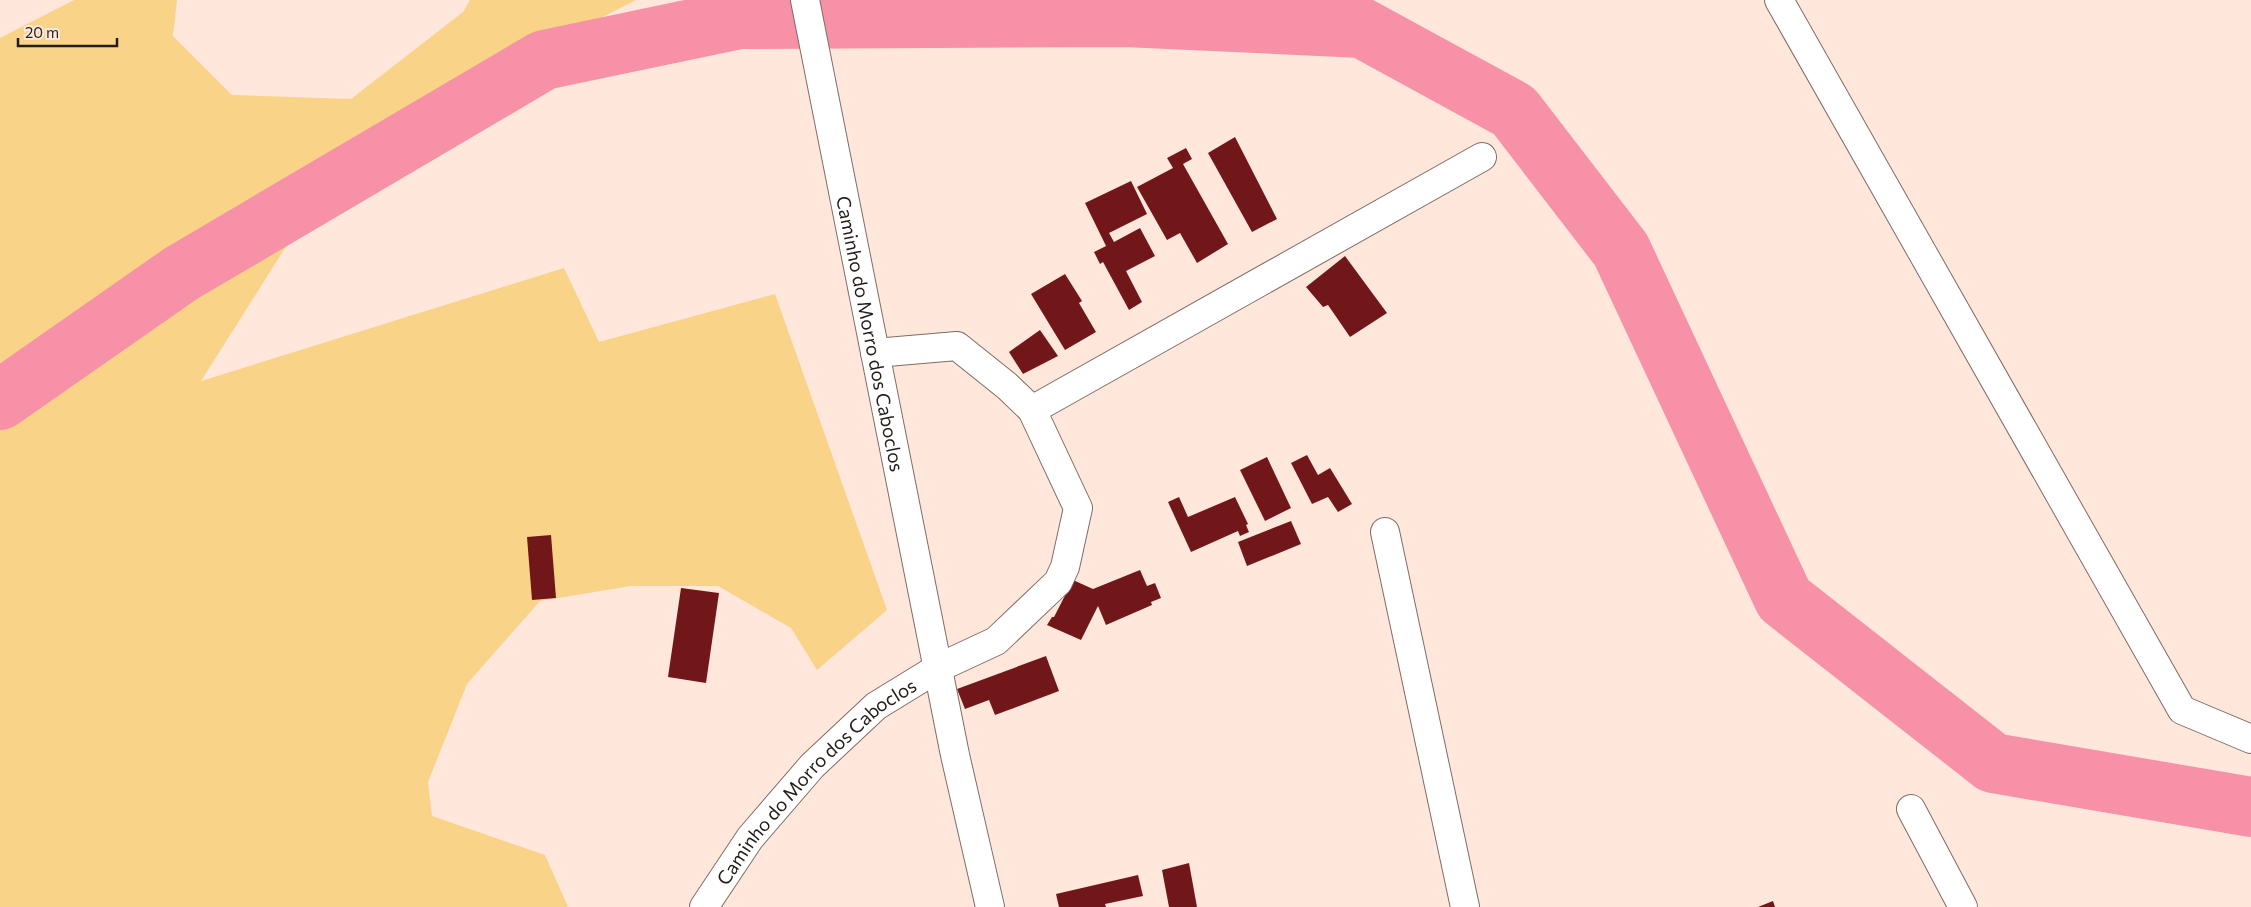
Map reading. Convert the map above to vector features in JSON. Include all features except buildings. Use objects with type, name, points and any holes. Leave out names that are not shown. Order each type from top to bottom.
[{"type":"street","name":"Caminho do Morro dos Caboclos","points":[[804,0],[817,53],[955,755],[990,907]]},
{"type":"street","points":[[1779,0],[2182,710],[2251,739]]},
{"type":"street","points":[[1032,410],[1482,157]]},
{"type":"street","points":[[875,353],[956,346],[1008,386],[1032,410],[1078,508],[1065,567],[1058,582],[996,641],[938,668]]},
{"type":"street","points":[[1385,532],[1465,907]]},
{"type":"street","name":"Caminho do Morro dos Caboclos","points":[[704,907],[750,838],[812,766],[876,706],[938,668]]},
{"type":"street","points":[[1911,809],[1963,907]]},
{"type":"shaded area","points":[[74,0],[177,0],[173,36],[232,95],[351,99],[463,12],[470,0],[636,0],[349,147],[201,381],[564,268],[599,342],[775,294],[887,610],[817,670],[791,628],[718,586],[631,586],[540,601],[467,684],[428,782],[432,816],[545,855],[568,907],[0,907],[0,38]]},
{"type":"waterway","points":[[0,400],[182,273],[544,60],[740,19],[1125,17],[1362,28],[1514,111],[1621,250],[1784,599],[1993,763],[2251,807]]}]
